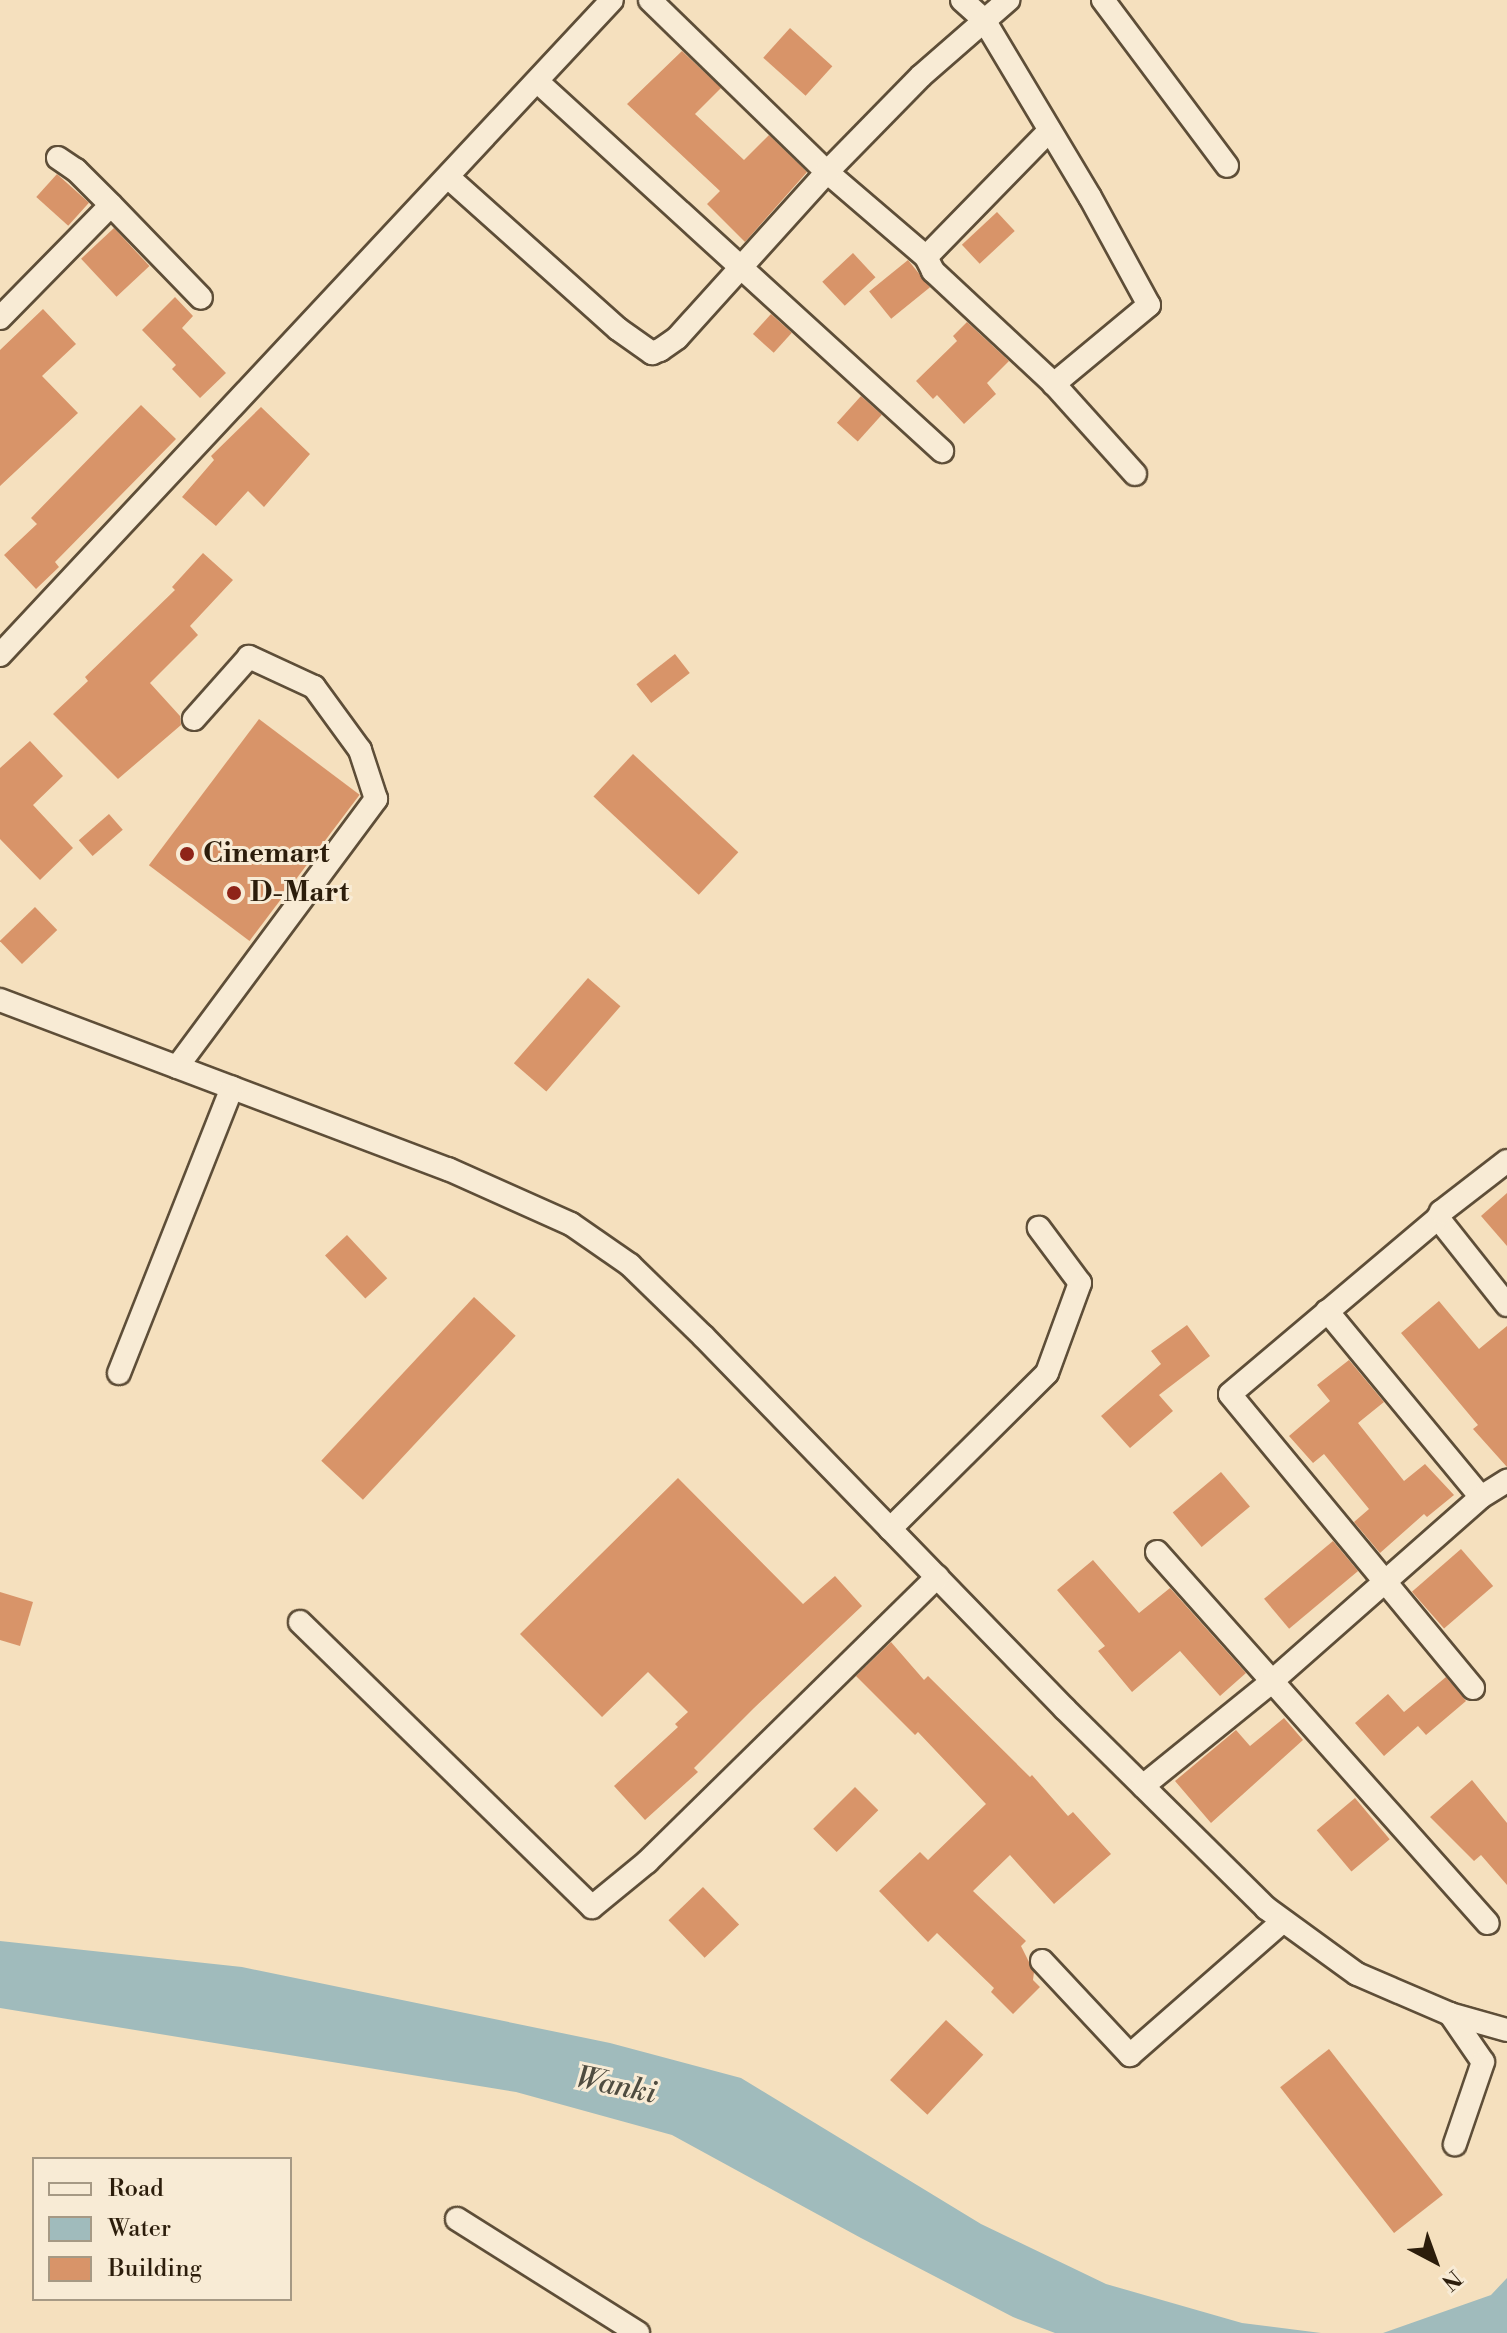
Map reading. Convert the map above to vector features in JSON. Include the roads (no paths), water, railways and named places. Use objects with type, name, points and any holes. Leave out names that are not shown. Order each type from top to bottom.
[{"type":"street","points":[[0,655],[539,83],[612,0]]},
{"type":"street","points":[[650,0],[827,172],[926,257],[933,271],[1054,384],[1135,474]]},
{"type":"street","points":[[962,0],[984,20],[1149,305],[1054,384]]},
{"type":"street","points":[[448,177],[618,329],[652,353],[677,338],[827,172],[921,76],[1008,0]]},
{"type":"street","points":[[1103,0],[1227,166]]},
{"type":"street","points":[[539,83],[942,451]]},
{"type":"street","points":[[926,257],[1050,130]]},
{"type":"street","points":[[58,158],[76,170],[201,298]]},
{"type":"street","points":[[0,318],[111,205]]},
{"type":"street","points":[[177,1067],[376,799],[360,750],[314,687],[249,657],[194,719]]},
{"type":"street","points":[[0,1000],[448,1169],[571,1224],[630,1265],[1266,1908],[1357,1974],[1450,2014],[1507,2030]]},
{"type":"street","points":[[119,1373],[232,1088]]},
{"type":"street","points":[[1473,1688],[1230,1394],[1438,1218],[1441,1212],[1507,1161]]},
{"type":"street","points":[[1438,1218],[1507,1305]]},
{"type":"street","points":[[890,1529],[1047,1373],[1080,1283],[1039,1228]]},
{"type":"street","points":[[1327,1311],[1481,1497]]},
{"type":"street","points":[[1143,1786],[1270,1683],[1481,1497],[1507,1481]]},
{"type":"street","points":[[1157,1552],[1270,1683],[1487,1923]]},
{"type":"street","points":[[300,1622],[592,1907],[647,1862],[937,1577]]},
{"type":"street","points":[[1042,1961],[1130,2055],[1283,1921]]},
{"type":"street","points":[[1450,2014],[1483,2062],[1455,2144]]},
{"type":"street","points":[[457,2219],[638,2333]]},
{"type":"water","name":"Wanki","points":[[0,1941],[242,1967],[610,2043],[741,2078],[981,2224],[1106,2284],[1242,2323],[1321,2333],[1055,2333],[1013,2317],[672,2135],[516,2092],[0,2008]]},
{"type":"water","points":[[1507,2278],[1507,2333],[1383,2333],[1491,2295]]},
{"type":"place","name":"Cinemart","points":[[187,854]]},
{"type":"place","name":"D-Mart","points":[[234,893]]}]
